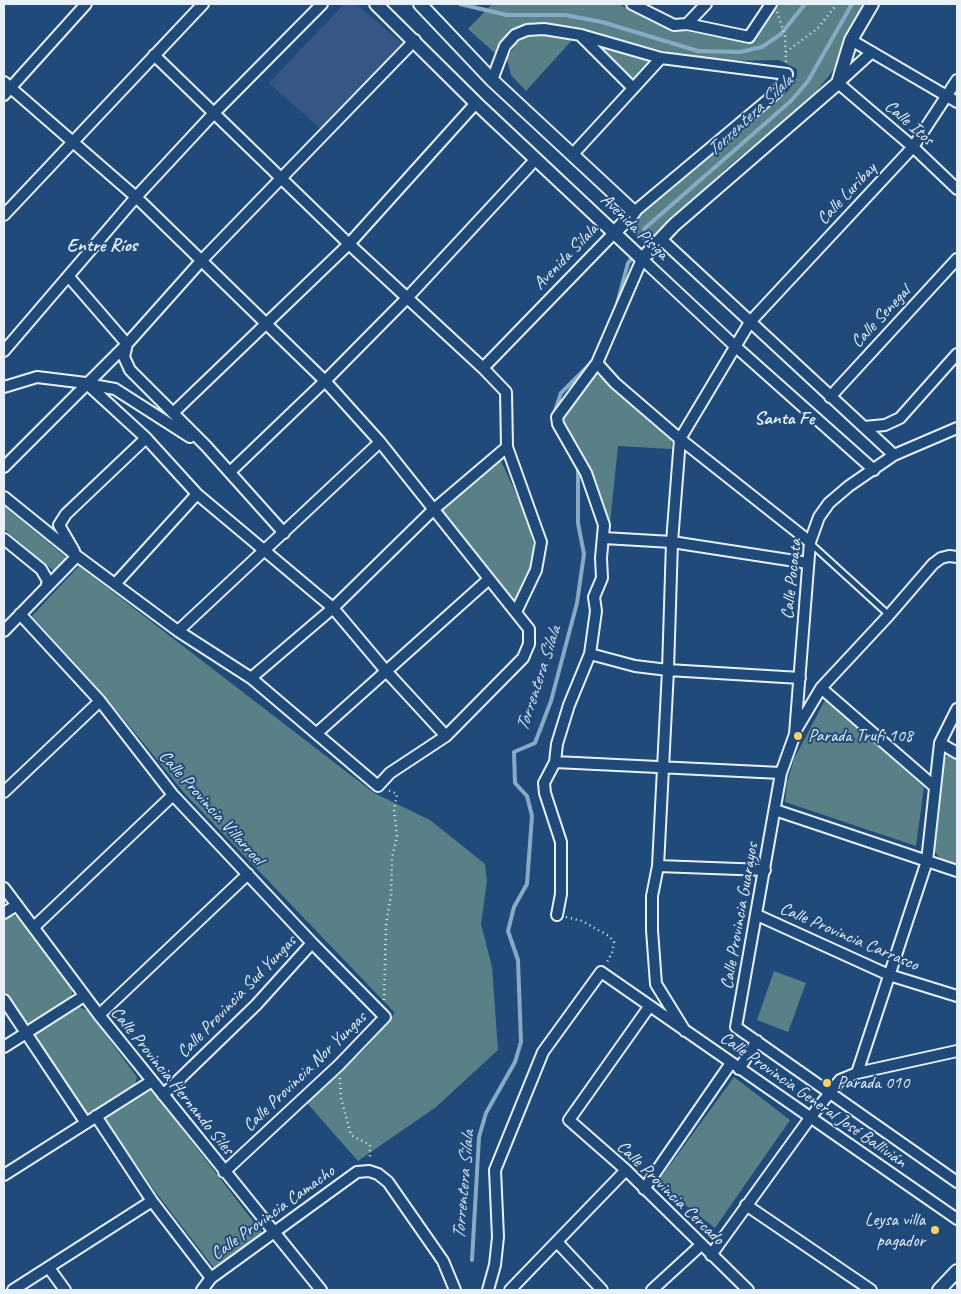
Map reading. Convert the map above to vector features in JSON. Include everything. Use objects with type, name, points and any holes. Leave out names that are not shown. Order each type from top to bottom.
[{"type":"street","points":[[4,496],[77,556],[116,583],[178,631],[251,678],[378,786],[390,773],[446,736],[523,658],[528,644],[529,629],[516,612],[380,442],[326,381],[136,197],[72,141],[6,89],[86,4]]},
{"type":"street","points":[[4,215],[203,4]]},
{"type":"street","points":[[4,351],[70,277],[136,197],[322,4]]},
{"type":"street","name":"Avenida Pisiga","points":[[376,4],[415,40],[476,103],[736,347],[874,470]]},
{"type":"street","name":"Avenida Pisiga","points":[[420,4],[492,80],[634,212]]},
{"type":"street","points":[[632,4],[674,25],[687,24],[749,37],[771,4]]},
{"type":"street","points":[[687,24],[706,4]]},
{"type":"street","points":[[838,83],[851,40],[872,4]]},
{"type":"street","points":[[492,80],[505,46],[515,35],[528,30],[544,29],[580,35],[662,58],[787,74]]},
{"type":"street","points":[[580,35],[634,88]]},
{"type":"street","points":[[4,467],[126,344],[202,260],[415,40]]},
{"type":"street","points":[[851,40],[957,102]]},
{"type":"street","points":[[557,915],[562,884],[561,842],[545,793],[544,783],[555,762],[557,744],[569,705],[590,654],[596,612],[594,597],[602,578],[601,558],[604,525],[586,474],[558,424],[557,417],[597,363],[642,259],[661,239],[738,169],[872,52]]},
{"type":"street","points":[[154,54],[349,244],[483,368],[506,392],[507,447],[541,542],[536,570],[516,612]]},
{"type":"street","points":[[572,154],[662,58]]},
{"type":"street","name":"Avenida Silala","points":[[483,368],[634,212],[776,93],[787,74]]},
{"type":"street","name":"Calle Luribay","points":[[680,439],[750,322],[913,147],[957,80]]},
{"type":"street","name":"Calle Itos","points":[[838,83],[913,147],[957,189]]},
{"type":"street","points":[[173,413],[349,244],[476,103]]},
{"type":"street","points":[[230,472],[326,381],[407,298],[536,159]]},
{"type":"street","name":"Avenida Pisiga","points":[[661,239],[894,455]]},
{"type":"street","name":"Calle Senegal","points":[[830,397],[957,259]]},
{"type":"street","points":[[70,277],[126,344],[124,357],[130,370],[206,446],[284,533]]},
{"type":"street","points":[[864,427],[885,425],[900,418],[957,354]]},
{"type":"street","points":[[597,363],[615,383],[680,439],[810,542]]},
{"type":"street","points":[[4,387],[37,377],[86,383],[115,390],[206,446]]},
{"type":"street","points":[[86,383],[146,438],[198,494],[264,552],[333,608],[386,672],[446,736]]},
{"type":"street","name":"Calle Pocoata","points":[[775,810],[781,773],[795,734],[810,542],[819,517],[829,503],[849,486],[894,455],[957,428]]},
{"type":"street","points":[[77,556],[59,526],[66,514],[146,438]]},
{"type":"street","points":[[680,439],[672,542],[668,670],[658,866],[652,896],[656,984],[685,1031]]},
{"type":"street","points":[[178,631],[380,442]]},
{"type":"street","points":[[251,678],[333,608],[434,510],[507,447]]},
{"type":"street","points":[[116,583],[198,494]]},
{"type":"street","points":[[604,538],[672,542],[808,563]]},
{"type":"street","points":[[4,539],[41,569],[48,581],[46,588]]},
{"type":"street","points":[[4,631],[77,556]]},
{"type":"street","points":[[795,734],[821,688],[889,615],[933,564],[941,558],[957,557]]},
{"type":"street","points":[[317,733],[489,580]]},
{"type":"street","name":"Calle Provincia Villarroel","points":[[20,614],[100,702],[173,795],[312,943],[386,1017]]},
{"type":"street","points":[[590,654],[635,666],[668,670],[800,678]]},
{"type":"street","points":[[821,688],[935,787]]},
{"type":"street","points":[[4,792],[100,702]]},
{"type":"street","points":[[858,1073],[927,861],[940,743],[957,709]]},
{"type":"street","points":[[940,743],[957,753]]},
{"type":"street","points":[[555,762],[781,773]]},
{"type":"street","points":[[34,927],[173,795]]},
{"type":"street","points":[[775,810],[957,871]]},
{"type":"street","name":"Calle Provincia Guarayos","points":[[736,1027],[775,810]]},
{"type":"street","points":[[658,866],[764,870]]},
{"type":"street","points":[[99,1015],[248,874]]},
{"type":"street","name":"Calle Provincia Hernando Siles","points":[[4,888],[84,996],[321,1290]]},
{"type":"street","points":[[4,913],[17,905]]},
{"type":"street","name":"Calle Provincia Carrasco","points":[[756,915],[889,975],[957,996]]},
{"type":"street","name":"Calle Provincia Sud Yungas","points":[[163,1095],[256,1005],[312,943]]},
{"type":"street","points":[[488,1290],[495,1265],[498,1237],[495,1170],[543,1052],[602,972]]},
{"type":"street","name":"Calle Provincia General José Ballivián","points":[[602,972],[649,1007],[957,1219]]},
{"type":"street","points":[[4,1047],[84,996]]},
{"type":"street","points":[[4,1000],[86,1123]]},
{"type":"street","name":"Calle Provincia Cercado","points":[[649,1007],[569,1120],[626,1170],[748,1290]]},
{"type":"street","name":"Calle Provincia Nor Yungas","points":[[224,1172],[339,1065],[386,1017]]},
{"type":"street","name":"Calle Provincia General José Ballivián","points":[[736,1027],[957,1182]]},
{"type":"street","points":[[644,1189],[735,1066],[757,1041]]},
{"type":"street","points":[[711,1255],[810,1118],[840,1080],[858,1073],[957,1051]]},
{"type":"street","points":[[4,1175],[152,1081]]},
{"type":"street","points":[[96,1116],[152,1201],[211,1278]]},
{"type":"street","points":[[510,1290],[626,1170]]},
{"type":"street","points":[[369,1171],[378,1174],[388,1182],[443,1261],[455,1290]]},
{"type":"street","name":"Calle Provincia Camacho","points":[[202,1290],[211,1278],[357,1172],[369,1171]]},
{"type":"street","points":[[13,1290],[152,1201]]},
{"type":"street","points":[[746,1205],[870,1290]]},
{"type":"street","points":[[557,1242],[602,1290]]},
{"type":"street","points":[[652,1290],[701,1245]]},
{"type":"street","points":[[49,1268],[65,1290]]},
{"type":"street","points":[[939,1290],[957,1271]]},
{"type":"lane","points":[[810,542],[889,615]]},
{"type":"path","points":[[786,52],[818,28],[836,4]]},
{"type":"path","points":[[782,29],[785,36],[787,74]]},
{"type":"path","points":[[378,786],[397,794],[394,810],[397,836],[392,858],[391,896],[386,925],[386,1017]]},
{"type":"path","points":[[557,915],[582,921],[609,936],[614,942],[612,953],[602,972]]},
{"type":"path","points":[[339,1065],[341,1098],[351,1135],[370,1145],[369,1171]]},
{"type":"shaded area","points":[[344,4],[356,4],[405,46],[325,133],[269,83]]},
{"type":"green space","points":[[492,4],[618,4],[668,28],[744,42],[753,41],[779,4],[866,4],[832,72],[812,97],[730,165],[671,221],[649,245],[635,234],[637,219],[643,210],[788,91],[797,76],[797,69],[779,60],[723,61],[686,57],[570,26],[526,24],[507,33],[496,54],[468,29]]},
{"type":"green space","points":[[536,34],[573,39],[526,91],[511,75],[507,59],[515,45],[525,37]]},
{"type":"green space","points":[[598,45],[651,60],[634,80]]},
{"type":"green space","points":[[594,372],[671,438],[672,449],[618,446],[610,523],[587,465],[564,425],[564,414]]},
{"type":"green space","points":[[501,461],[529,522],[534,550],[532,566],[516,599],[510,600],[441,511]]},
{"type":"green space","points":[[4,506],[67,558],[55,572],[4,529]]},
{"type":"green space","points":[[79,566],[374,793],[430,820],[485,864],[487,881],[481,924],[492,967],[498,1050],[436,1107],[358,1161],[307,1103],[366,1048],[395,1013],[186,795],[104,695],[32,616]]},
{"type":"green space","points":[[825,700],[924,787],[916,846],[785,802],[787,783],[794,759]]},
{"type":"green space","points":[[949,754],[957,759],[957,866],[942,860],[933,850],[943,760]]},
{"type":"green space","points":[[10,915],[20,917],[73,990],[71,997],[26,1025],[4,1001],[4,920]]},
{"type":"green space","points":[[774,971],[806,983],[788,1032],[757,1020]]},
{"type":"green space","points":[[77,1006],[88,1011],[137,1077],[134,1087],[89,1113],[82,1110],[35,1037],[39,1031]]},
{"type":"green space","points":[[734,1077],[790,1120],[715,1228],[657,1183]]},
{"type":"green space","points":[[151,1089],[263,1234],[214,1268],[154,1190],[105,1119]]},
{"type":"waterway","points":[[460,4],[507,15],[565,15],[602,22],[698,51],[740,52],[762,47],[781,34],[805,4]]},
{"type":"waterway","name":"Torrentera Silala","points":[[644,229],[791,101],[808,81],[852,4]]},
{"type":"waterway","name":"Torrentera Silala","points":[[616,308],[628,263],[634,256]]},
{"type":"waterway","name":"Torrentera Silala","points":[[553,417],[561,393],[593,361]]},
{"type":"waterway","name":"Torrentera Silala","points":[[472,1260],[479,1137],[486,1113],[515,1062],[521,1042],[518,960],[508,931],[514,907],[527,884],[532,816],[527,796],[515,783],[514,752],[535,743],[551,701],[577,603],[584,554],[578,523],[578,469],[571,457]]},
{"type":"place","name":"Parada Trufi 108","points":[[798,736]]},
{"type":"place","name":"Parada 010","points":[[827,1083]]},
{"type":"place","name":"Leysa villa pagador","points":[[935,1230]]},
{"type":"district","name":"Entre Ríos","points":[[102,246]]},
{"type":"district","name":"Santa Fe","points":[[784,419]]}]
